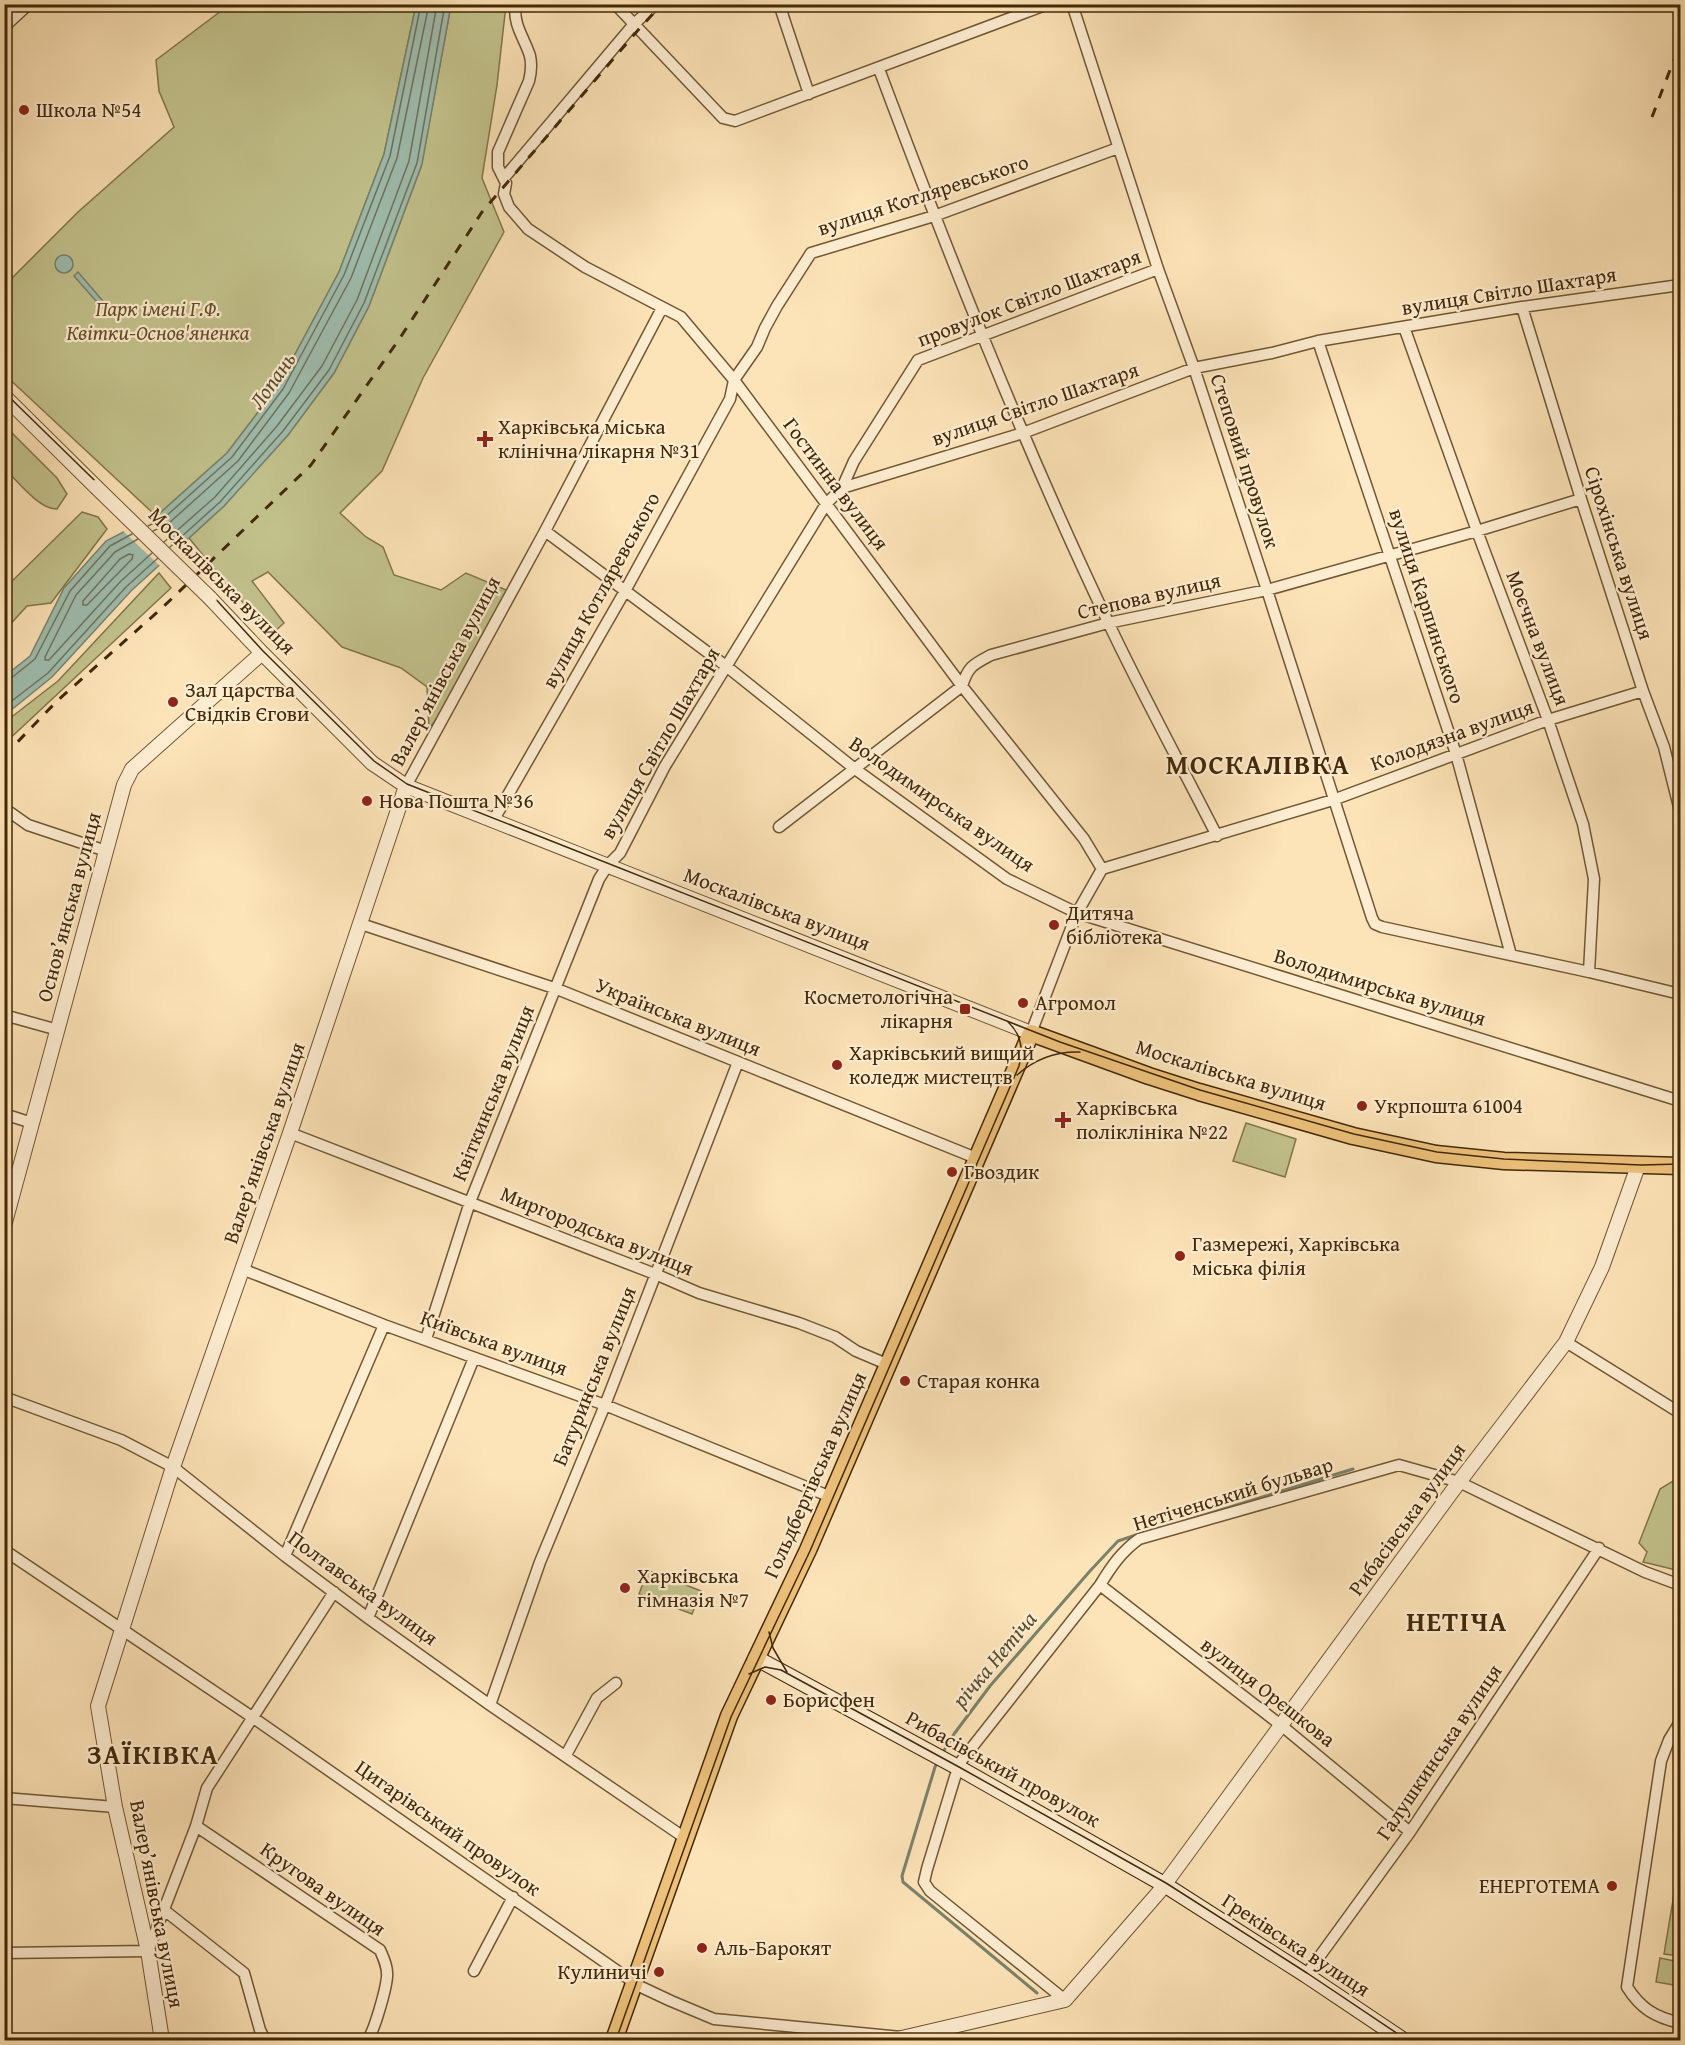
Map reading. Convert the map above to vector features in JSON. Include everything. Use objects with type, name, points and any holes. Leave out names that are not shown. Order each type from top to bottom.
[{"type":"main road","name":"Гольдбергівська вулиця","points":[[614,2040],[729,1716],[808,1550],[1031,1033]]},
{"type":"main road","name":"Москалівська вулиця","points":[[1031,1033],[1189,1089],[1353,1136],[1436,1154],[1504,1161],[1680,1166]]},
{"type":"main road","name":"Рибасівський провулок","points":[[756,1658],[1168,1881]]},
{"type":"main road","name":"Греківська вулиця","points":[[1168,1881],[1403,2040]]},
{"type":"street","points":[[4,27],[29,4]]},
{"type":"street","name":"Гостинна вулиця","points":[[516,4],[514,12],[516,22],[532,69],[530,81],[498,152],[498,167],[506,183],[504,194],[509,207],[528,228],[585,267],[681,317],[687,323],[697,338],[734,380],[962,686],[1084,839],[1102,869]]},
{"type":"street","points":[[615,4],[723,118],[735,121],[1048,4]]},
{"type":"street","points":[[503,176],[634,24],[656,4]]},
{"type":"street","points":[[779,4],[810,94]]},
{"type":"street","name":"Степовий провулок","points":[[1072,4],[1158,269],[1194,368],[1267,590],[1372,918],[1375,924],[1382,927],[1511,955]]},
{"type":"street","points":[[879,69],[934,216],[1023,434],[1108,623],[1217,836]]},
{"type":"street","name":"вулиця Котляревського","points":[[493,821],[625,591],[730,399],[734,380],[757,347],[777,306],[811,253],[934,216],[1118,148]]},
{"type":"street","name":"провулок Світло Шахтаря","points":[[842,488],[854,461],[918,360],[1158,269]]},
{"type":"street","name":"вулиця Світло Шахтаря","points":[[607,866],[620,853],[665,766],[826,504],[842,488],[1023,434],[1194,368],[1272,353],[1318,341],[1680,285]]},
{"type":"street","name":"Валер’янівська вулиця","points":[[162,2040],[148,1951],[116,1807],[98,1706],[173,1467],[290,1133],[406,786],[545,531],[662,308]]},
{"type":"street","name":"Сірохінська вулиця","points":[[1522,308],[1643,691],[1664,747],[1680,811]]},
{"type":"street","name":"Моєчна вулиця","points":[[1404,327],[1548,720],[1583,824],[1594,879],[1589,972]]},
{"type":"street","name":"вулиця Карпинського","points":[[1318,341],[1456,754],[1511,955]]},
{"type":"street","name":"Москалівська вулиця","points":[[4,396],[210,598],[375,765],[406,786],[1031,1033]]},
{"type":"street","name":"Степова вулиця","points":[[779,827],[962,686],[966,672],[974,663],[991,655],[1108,623],[1267,590],[1581,499]]},
{"type":"street","name":"Володимирська вулиця","points":[[545,531],[726,666],[855,769],[1007,879],[1077,913],[1680,1101]]},
{"type":"street","name":"Основ’янська вулиця","points":[[6,1217],[124,785],[132,769],[262,653]]},
{"type":"street","name":"Колодязна вулиця","points":[[1102,869],[1333,800],[1548,720],[1643,691]]},
{"type":"street","points":[[8,817],[106,851]]},
{"type":"street","name":"Квіткинська вулиця","points":[[426,1339],[471,1202],[599,879],[607,866]]},
{"type":"street","points":[[1031,1033],[1077,913],[1102,869]]},
{"type":"street","name":"Українська вулиця","points":[[361,924],[557,989],[976,1158]]},
{"type":"street","points":[[1511,955],[1680,994]]},
{"type":"street","points":[[4,1015],[58,1030]]},
{"type":"street","name":"Батуринська вулиця","points":[[490,1705],[540,1562],[738,1062]]},
{"type":"street","points":[[4,1114],[32,1123]]},
{"type":"street","name":"Миргородська вулиця","points":[[290,1133],[699,1293],[799,1323],[889,1365]]},
{"type":"street","name":"Рибасівська вулиця","points":[[1168,1881],[1460,1482],[1566,1342],[1602,1267],[1638,1166]]},
{"type":"street","name":"Київська вулиця","points":[[243,1269],[384,1325],[604,1405],[831,1497]]},
{"type":"street","points":[[285,1556],[384,1325]]},
{"type":"street","points":[[1566,1342],[1680,1413]]},
{"type":"street","points":[[368,1618],[474,1358]]},
{"type":"street","name":"Полтавська вулиця","points":[[4,1397],[121,1440],[173,1467],[368,1618],[490,1705],[685,1838]]},
{"type":"street","name":"Нетіченський бульвар","points":[[1065,2000],[930,1892],[924,1882],[962,1760],[1100,1585],[1117,1558],[1139,1539],[1399,1465],[1460,1482],[1646,1572],[1680,1585]]},
{"type":"street","name":"Галушкинська вулиця","points":[[1306,1975],[1410,1832],[1599,1548]]},
{"type":"street","name":"Цигарівський провулок","points":[[4,1550],[252,1717],[634,1982],[714,2019],[907,2037]]},
{"type":"street","name":"вулиця Орєшкова","points":[[1100,1585],[1282,1726],[1410,1832]]},
{"type":"street","points":[[4,1953],[148,1951],[196,1826],[207,1788],[334,1592]]},
{"type":"street","points":[[566,1755],[597,1698],[616,1683]]},
{"type":"street","points":[[1680,1722],[1669,1740],[1661,1761],[1627,1987],[1635,2001],[1649,2011],[1661,2018],[1680,2023]]},
{"type":"street","points":[[4,1798],[116,1807]]},
{"type":"street","name":"Кругова вулиця","points":[[196,1826],[380,1950],[386,1961],[387,1977],[374,2028],[367,2040]]},
{"type":"street","points":[[893,2040],[1065,2000],[1168,1881]]},
{"type":"street","points":[[474,1971],[513,1897]]},
{"type":"street","points":[[164,1910],[244,1973],[265,2040]]},
{"type":"green space","name":"Парк імені Г.Ф. Квітки-Основ'яненка","points":[[229,5],[416,5],[384,154],[339,272],[278,386],[227,453],[155,515],[5,375],[4,286],[78,212],[174,127],[159,91],[156,60]]},
{"type":"green space","points":[[451,5],[506,5],[497,85],[482,178],[504,232],[423,378],[382,471],[340,513],[366,537],[383,547],[394,575],[441,590],[466,573],[511,592],[457,690],[429,729],[427,687],[401,668],[342,647],[268,572],[252,581],[284,623],[272,634],[228,586],[189,538],[224,506],[288,435],[334,373],[369,306],[421,167]]},
{"type":"green space","points":[[4,425],[57,478],[67,494],[57,509],[43,505],[36,500],[5,469]]},
{"type":"green space","points":[[82,512],[98,517],[107,529],[51,603],[27,606],[5,630],[5,588]]},
{"type":"green space","points":[[159,573],[171,588],[5,743],[5,722],[58,681]]},
{"type":"green space","points":[[1246,1123],[1296,1139],[1285,1177],[1233,1161]]},
{"type":"green space","points":[[1673,1481],[1680,1484],[1680,1571],[1643,1562],[1647,1552],[1639,1543],[1660,1489]]},
{"type":"green space","points":[[648,1570],[701,1591],[692,1614],[639,1594]]},
{"type":"green space","points":[[1674,1894],[1680,1895],[1680,1956],[1664,1954]]},
{"type":"green space","points":[[1660,1958],[1680,1962],[1680,1986],[1656,1982]]},
{"type":"water","points":[[416,5],[451,5],[422,164],[369,306],[334,373],[288,435],[224,506],[131,591],[52,677],[5,715],[5,676],[30,656],[64,588],[106,541],[160,513],[227,453],[278,386],[339,272],[384,154]]},
{"type":"water","points":[[60,255],[68,255],[73,260],[71,271],[60,273],[55,268],[55,260]]},
{"type":"water","points":[[78,272],[108,307],[105,311],[74,276]]},
{"type":"pier","points":[[149,515],[183,547],[161,567],[121,529]]},
{"type":"waterway","name":"річка Нетіча","points":[[1188,1520],[1353,1469]]},
{"type":"waterway","name":"річка Нетіча","points":[[943,1752],[990,1686],[1090,1571],[1118,1541],[1136,1535]]},
{"type":"waterway","name":"річка Нетіча","points":[[938,1761],[902,1876],[903,1882],[1037,1993]]},
{"type":"tram line","points":[[4,392],[212,595],[263,651],[374,761],[407,784],[1060,1042],[1200,1090],[1354,1134],[1437,1152],[1504,1159],[1641,1165],[1680,1164]]},
{"type":"tram line","points":[[616,2040],[731,1717],[810,1551],[1019,1066],[1020,1042],[1016,1031],[1008,1022]]},
{"type":"tram line","points":[[1017,1075],[1046,1057],[1080,1052]]},
{"type":"tram line","points":[[769,1632],[773,1648],[787,1672]]},
{"type":"tram line","points":[[749,1674],[765,1667],[781,1670],[959,1767],[1166,1883],[1407,2040]]},
{"type":"railway","points":[[4,756],[57,701],[162,608],[311,465],[400,338],[482,212],[662,4]]},
{"type":"railway","points":[[1652,117],[1680,44]]},
{"type":"place","name":"Школа №54","points":[[24,110]]},
{"type":"place","name":"Харківська міська клінічна лікарня №31","points":[[485,439]]},
{"type":"place","name":"Зал царства Свідків Єгови","points":[[173,702]]},
{"type":"place","name":"Нова Пошта №36","points":[[367,801]]},
{"type":"place","name":"Дитяча бібліотека","points":[[1054,925]]},
{"type":"place","name":"Агромол","points":[[1023,1003]]},
{"type":"place","name":"Косметологічна лікарня","points":[[965,1009]]},
{"type":"place","name":"Харківський вищий коледж мистецтв","points":[[837,1065]]},
{"type":"place","name":"Укрпошта 61004","points":[[1362,1106]]},
{"type":"place","name":"Харківська поліклініка №22","points":[[1063,1120]]},
{"type":"place","name":"Гвоздик","points":[[952,1172]]},
{"type":"place","name":"Газмережі, Харківська міська філія","points":[[1180,1256]]},
{"type":"place","name":"Старая конка","points":[[905,1381]]},
{"type":"place","name":"Харківська гімназія №7","points":[[625,1588]]},
{"type":"place","name":"Борисфен","points":[[771,1700]]},
{"type":"place","name":"ЕНЕРГОТЕМА","points":[[1612,1886]]},
{"type":"place","name":"Аль-Барокят","points":[[702,1948]]},
{"type":"place","name":"Кулиничі","points":[[659,1972]]},
{"type":"district","name":"МОСКАЛІВКА","points":[[1258,765]]},
{"type":"district","name":"НЕТІЧА","points":[[1457,1622]]},
{"type":"district","name":"ЗАЇКІВКА","points":[[153,1755]]},
{"type":"water label","name":"Лопань","points":[[272,380]]}]
